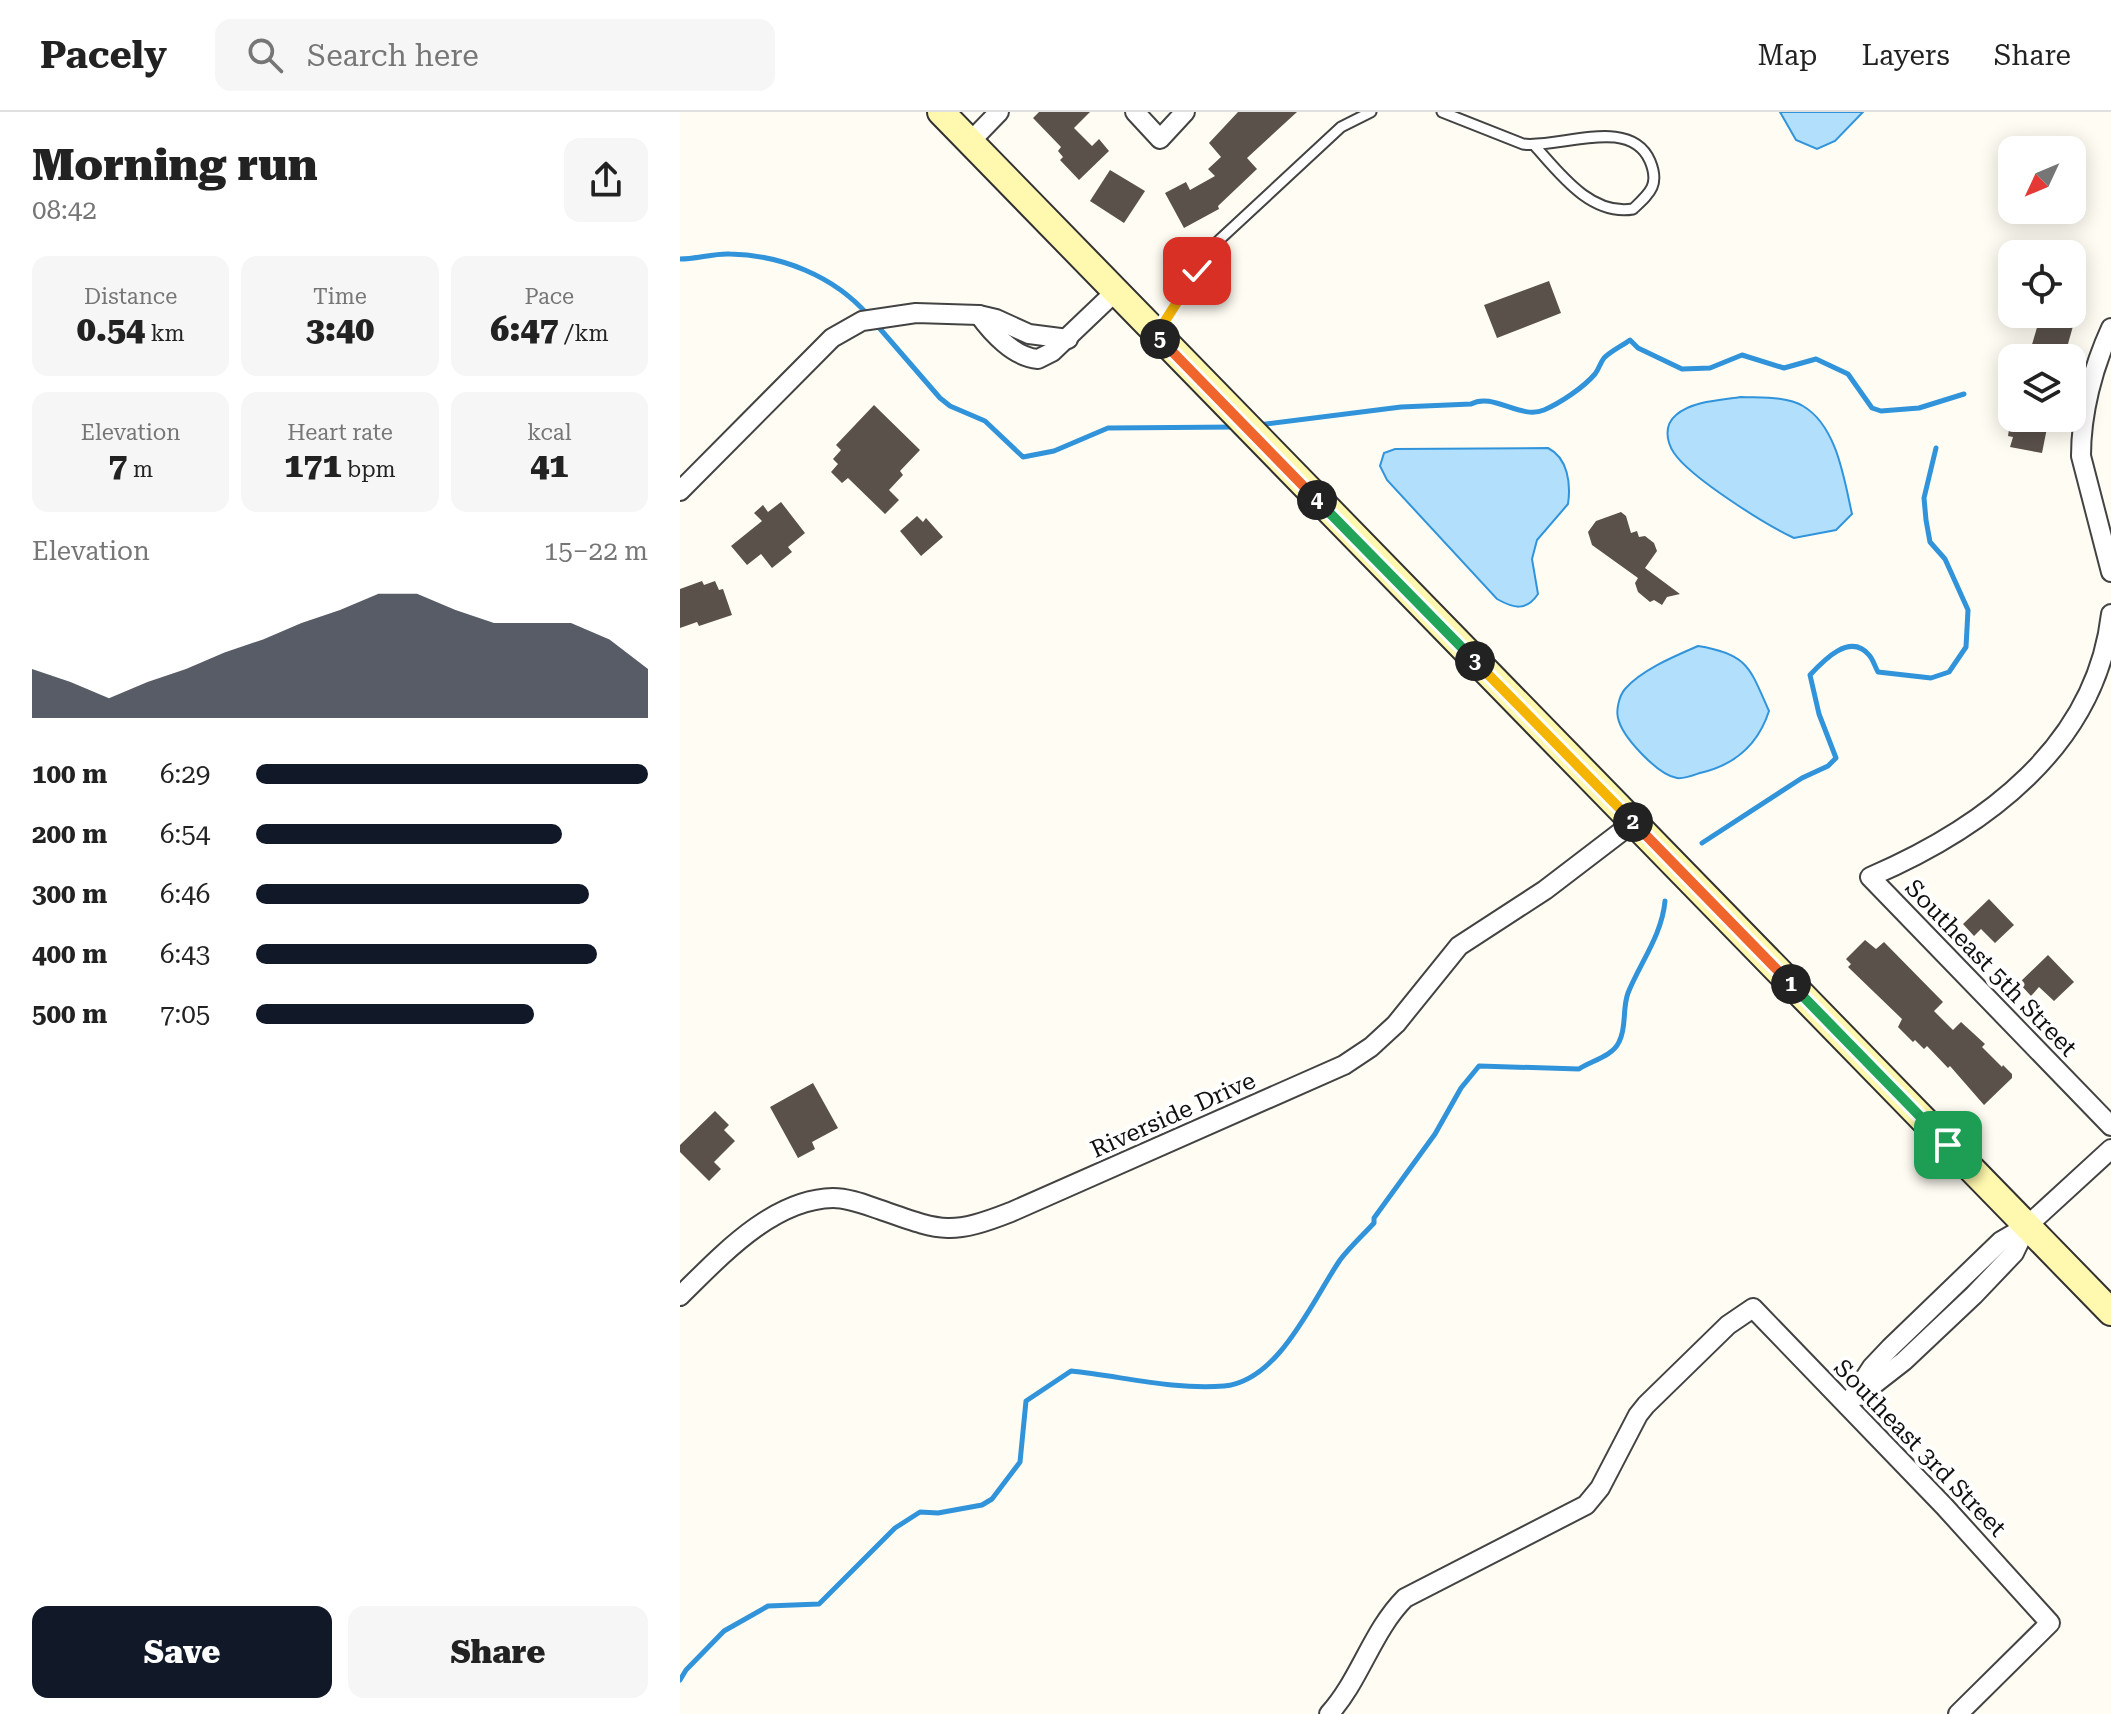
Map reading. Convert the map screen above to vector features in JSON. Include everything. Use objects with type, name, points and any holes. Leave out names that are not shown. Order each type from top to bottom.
[{"type":"main road","points":[[958,123],[1156,335],[2111,1312]]},
{"type":"street","points":[[958,123],[999,112]]},
{"type":"street","points":[[1135,112],[1160,139],[1185,112]]},
{"type":"street","points":[[680,491],[832,338],[862,321],[916,313],[979,315],[996,336],[1031,359],[1044,358],[1068,339],[1115,292]]},
{"type":"street","points":[[2111,328],[2088,397],[2081,437],[2083,469],[2111,572]]},
{"type":"street","name":"Southeast 5th Street","points":[[2111,614],[2105,651],[2090,692],[2063,738],[2044,760],[1977,818],[1907,861],[1870,877],[2111,1126]]},
{"type":"street","name":"Riverside Drive","points":[[680,1296],[736,1242],[793,1207],[832,1198],[845,1199],[929,1226],[967,1228],[1023,1207],[1344,1065],[1371,1047],[1396,1024],[1459,946],[1545,890],[1634,822]]},
{"type":"street","points":[[1847,1405],[1872,1367],[1890,1348],[2001,1241],[2027,1226],[2111,1149]]},
{"type":"street","name":"Southeast 3rd Street","points":[[1329,1714],[1392,1612],[1405,1598],[1586,1505],[1600,1488],[1646,1405],[1728,1325],[1753,1308],[1944,1506],[2050,1623],[1958,1714]]},
{"type":"lane","points":[[1156,335],[1216,243],[1341,127],[1371,112]]},
{"type":"lane","points":[[1442,112],[1535,146],[1613,136],[1631,141],[1647,154],[1655,174],[1654,183],[1633,209],[1610,210],[1581,193],[1535,146]]},
{"type":"water","points":[[1780,112],[1863,112],[1835,141],[1817,149],[1796,140]]},
{"type":"water","points":[[1741,397],[1773,398],[1796,403],[1815,415],[1824,426],[1837,454],[1852,514],[1836,530],[1794,538],[1712,487],[1674,453],[1668,433],[1676,415],[1698,404]]},
{"type":"water","points":[[1548,448],[1560,458],[1567,472],[1568,504],[1537,540],[1532,559],[1538,594],[1529,604],[1519,607],[1497,599],[1387,480],[1380,466],[1384,453],[1395,449]]},
{"type":"water","points":[[1698,646],[1728,654],[1746,666],[1769,711],[1758,734],[1744,752],[1724,765],[1677,778],[1660,770],[1633,745],[1621,726],[1618,707],[1623,692],[1632,682],[1659,664]]},
{"type":"building","points":[[1039,112],[1090,112],[1074,128],[1092,146],[1099,139],[1109,151],[1079,180],[1060,160],[1063,157],[1058,151],[1061,147],[1033,118]]},
{"type":"building","points":[[1238,112],[1297,112],[1247,158],[1257,169],[1218,206],[1219,209],[1184,228],[1165,193],[1186,182],[1190,190],[1215,176],[1208,169],[1221,157],[1209,143]]},
{"type":"building","points":[[1110,170],[1145,191],[1124,223],[1090,201]]},
{"type":"building","points":[[1549,281],[1561,313],[1497,338],[1484,305]]},
{"type":"building","points":[[2037,328],[2072,328],[2068,344],[2032,344]]},
{"type":"building","points":[[874,405],[920,450],[900,471],[903,475],[889,490],[899,500],[885,514],[848,478],[842,483],[831,472],[838,464],[833,459],[841,450],[836,445]]},
{"type":"building","points":[[2009,432],[2046,432],[2042,453],[2010,447],[2013,437],[2008,436]]},
{"type":"building","points":[[781,502],[805,533],[788,547],[792,552],[772,568],[761,554],[747,565],[731,546],[762,521],[754,513],[763,505],[768,512]]},
{"type":"building","points":[[1621,512],[1626,516],[1631,533],[1637,531],[1639,537],[1645,536],[1654,543],[1657,551],[1645,568],[1680,594],[1667,597],[1662,605],[1654,600],[1650,602],[1638,592],[1635,583],[1638,578],[1592,545],[1588,532],[1596,521]]},
{"type":"building","points":[[917,516],[923,522],[926,518],[943,537],[921,556],[900,531]]},
{"type":"building","points":[[702,581],[704,585],[715,581],[719,590],[723,589],[732,615],[699,626],[697,622],[680,628],[680,589]]},
{"type":"building","points":[[1989,899],[2014,925],[1995,943],[1981,929],[1974,936],[1963,924]]},
{"type":"building","points":[[1865,940],[1876,949],[1884,942],[1943,1002],[1934,1011],[1953,1030],[1961,1022],[1985,1044],[1982,1047],[2012,1074],[2012,1078],[1984,1105],[1950,1066],[1948,1068],[1927,1046],[1924,1049],[1915,1040],[1913,1042],[1898,1027],[1902,1019],[1848,967],[1851,964],[1846,959]]},
{"type":"building","points":[[2048,955],[2074,982],[2054,1001],[2039,987],[2031,996],[2019,983]]},
{"type":"building","points":[[813,1083],[838,1128],[812,1142],[815,1149],[798,1158],[770,1107]]},
{"type":"building","points":[[715,1111],[729,1125],[724,1130],[735,1141],[714,1162],[721,1169],[709,1181],[680,1152],[680,1145]]},
{"type":"waterway","points":[[680,259],[730,254],[787,263],[839,289],[868,315]]},
{"type":"waterway","points":[[875,323],[940,398],[950,406],[985,421],[1023,457],[1054,451],[1108,428],[1236,427]]},
{"type":"waterway","points":[[1258,425],[1401,407],[1479,401],[1526,412],[1544,410],[1578,390],[1595,374],[1604,358],[1630,340],[1638,348],[1682,369],[1710,368],[1742,355],[1784,368],[1816,359],[1848,374],[1872,408],[1881,411],[1919,408],[1964,394]]},
{"type":"waterway","points":[[1702,843],[1802,778],[1828,766],[1836,758],[1819,714],[1810,675],[1829,656],[1854,646],[1869,655],[1878,672],[1931,678],[1949,672],[1966,647],[1968,610],[1945,559],[1930,542],[1926,520],[1924,498],[1936,448]]},
{"type":"waterway","points":[[680,1680],[724,1631],[768,1606],[819,1604],[895,1528],[920,1512],[938,1513],[982,1505],[992,1499],[1020,1462],[1026,1401],[1071,1371],[1205,1387],[1244,1381],[1261,1370],[1292,1336],[1340,1260],[1374,1223],[1374,1218],[1435,1134],[1461,1088],[1479,1066],[1579,1069],[1616,1047],[1623,1030],[1628,993],[1655,937],[1665,901]]},
{"type":"route","points":[[1197,271],[1156,335],[1948,1145]]}]
